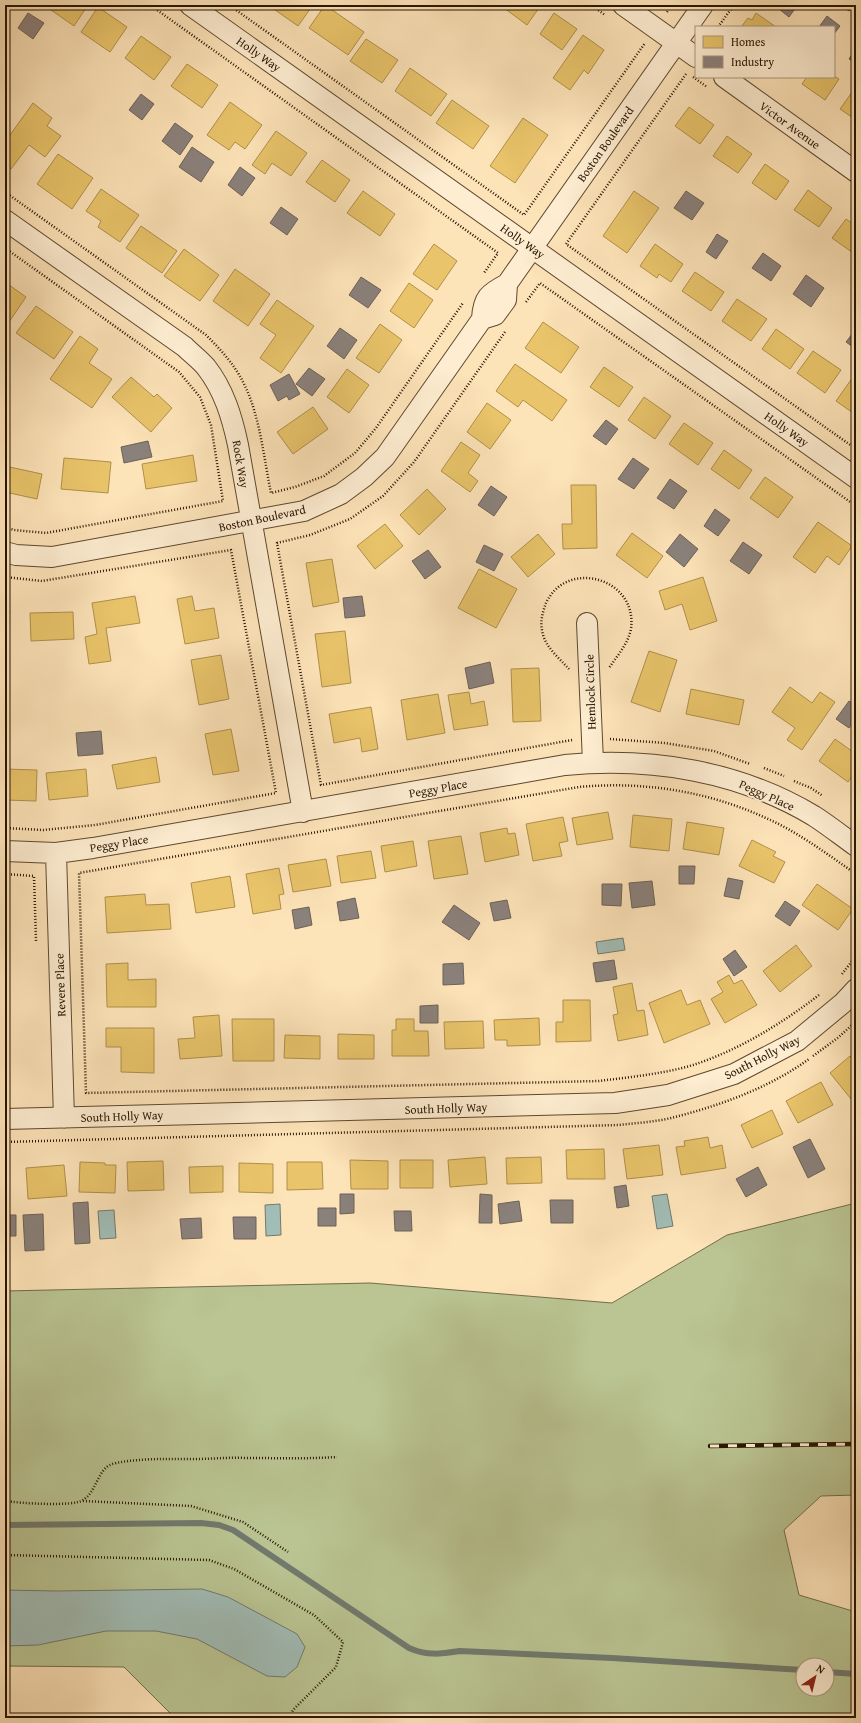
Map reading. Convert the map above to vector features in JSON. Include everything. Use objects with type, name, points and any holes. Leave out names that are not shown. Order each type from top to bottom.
[{"type":"street","name":"Holly Way","points":[[190,5],[856,478]]},
{"type":"street","name":"Boston Boulevard","points":[[5,552],[52,558],[304,511],[341,494],[364,477],[385,457],[404,431],[482,319],[483,305],[493,290],[507,284],[703,5]]},
{"type":"street","points":[[616,11],[676,43],[695,56]]},
{"type":"street","name":"Victor Avenue","points":[[718,84],[856,172]]},
{"type":"street","name":"Rock Way","points":[[5,220],[185,348],[206,366],[220,389],[231,414],[303,812]]},
{"type":"street","name":"Hemlock Circle","points":[[587,623],[593,762]]},
{"type":"street","name":"Peggy Place","points":[[5,851],[56,853],[303,812],[566,765],[593,762],[631,763],[679,767],[725,777],[770,793],[814,816],[856,846]]},
{"type":"street","name":"Revere Place","points":[[56,853],[64,1118]]},
{"type":"street","name":"South Holly Way","points":[[5,1119],[616,1103],[668,1095],[734,1074],[797,1041],[856,989]]},
{"type":"path","points":[[150,5],[498,253],[480,279]]},
{"type":"path","points":[[229,5],[524,215],[645,43],[639,39]]},
{"type":"path","points":[[592,5],[616,11]]},
{"type":"path","points":[[719,26],[734,5]]},
{"type":"path","points":[[695,75],[687,72],[566,244],[856,449]]},
{"type":"path","points":[[702,78],[718,84]]},
{"type":"path","points":[[5,192],[206,335],[229,359],[245,386],[255,415],[271,493],[295,487],[324,476],[355,453],[376,428],[467,298]]},
{"type":"path","points":[[5,248],[179,372],[200,397],[211,425],[223,502],[46,533],[14,530],[5,527]]},
{"type":"path","points":[[522,308],[540,282],[856,506]]},
{"type":"path","points":[[508,327],[414,462],[383,496],[350,519],[310,535],[278,543],[321,785],[572,741],[572,733]]},
{"type":"path","points":[[5,577],[42,581],[231,550],[276,793],[94,825],[43,830],[5,828]]},
{"type":"path","points":[[569,669],[549,647],[542,630],[543,612],[550,596],[562,584],[578,579],[597,579],[612,585],[626,599],[631,614],[631,630],[625,645],[607,670]]},
{"type":"path","points":[[610,738],[665,743],[714,751],[754,765]]},
{"type":"path","points":[[760,767],[811,788],[824,797]]},
{"type":"path","points":[[824,991],[795,1013],[746,1043],[692,1065],[645,1075],[599,1081],[86,1093],[80,873],[579,787],[609,784],[670,789],[720,799],[767,818],[814,845],[856,874]]},
{"type":"path","points":[[5,874],[34,876],[36,940]]},
{"type":"path","points":[[840,976],[856,956]]},
{"type":"path","points":[[83,1501],[91,1492],[103,1470],[114,1463],[154,1459],[245,1458],[302,1460],[337,1457]]},
{"type":"path","points":[[5,1501],[23,1504],[71,1504],[83,1501],[191,1506],[243,1522],[288,1552]]},
{"type":"path","points":[[5,1555],[208,1560],[234,1569],[314,1615],[343,1642],[336,1667],[293,1710],[289,1718]]},
{"type":"green space","points":[[856,1203],[856,1495],[821,1496],[784,1530],[799,1595],[856,1612],[856,1718],[175,1718],[124,1667],[5,1666],[5,1291],[370,1283],[612,1303],[727,1235]]},
{"type":"water","points":[[623,938],[625,950],[598,954],[596,942]]},
{"type":"water","points":[[667,1194],[673,1226],[657,1229],[652,1196]]},
{"type":"water","points":[[280,1204],[281,1235],[266,1236],[265,1205]]},
{"type":"water","points":[[114,1210],[116,1238],[100,1239],[98,1211]]},
{"type":"water","points":[[202,1589],[228,1597],[297,1634],[305,1647],[297,1667],[285,1677],[267,1676],[197,1639],[156,1631],[106,1631],[38,1645],[5,1646],[5,1590],[56,1591]]},
{"type":"building: Homes","points":[[44,5],[88,5],[74,26]]},
{"type":"building: Homes","points":[[268,5],[313,5],[298,26]]},
{"type":"building: Homes","points":[[325,5],[364,32],[348,55],[309,28]]},
{"type":"building: Homes","points":[[500,5],[541,5],[527,25]]},
{"type":"building: Homes","points":[[98,7],[127,27],[110,52],[81,32]]},
{"type":"building: Homes","points":[[554,13],[577,29],[562,50],[540,34]]},
{"type":"building: Homes","points":[[756,13],[775,26],[742,26],[748,18],[752,20]]},
{"type":"building: Homes","points":[[583,35],[604,50],[588,74],[584,70],[570,90],[553,78]]},
{"type":"building: Homes","points":[[141,36],[171,57],[154,80],[125,58]]},
{"type":"building: Homes","points":[[366,39],[398,60],[382,83],[350,61]]},
{"type":"building: Homes","points":[[187,64],[218,85],[202,108],[171,86]]},
{"type":"building: Homes","points":[[410,68],[447,94],[431,116],[395,91]]},
{"type":"building: Homes","points":[[835,77],[839,79],[825,100],[802,84],[806,78],[835,78]]},
{"type":"building: Homes","points":[[855,88],[856,89],[856,120],[840,109]]},
{"type":"building: Homes","points":[[452,100],[489,126],[473,149],[436,123]]},
{"type":"building: Homes","points":[[230,102],[262,125],[245,149],[235,142],[229,150],[207,135]]},
{"type":"building: Homes","points":[[33,103],[52,118],[47,126],[61,136],[45,157],[29,145],[11,169],[5,165],[5,142]]},
{"type":"building: Homes","points":[[689,107],[714,125],[700,144],[675,126]]},
{"type":"building: Homes","points":[[523,118],[548,135],[515,183],[490,166]]},
{"type":"building: Homes","points":[[276,131],[307,153],[291,176],[272,163],[265,174],[252,165]]},
{"type":"building: Homes","points":[[727,136],[752,154],[738,173],[713,156]]},
{"type":"building: Homes","points":[[58,154],[93,178],[72,209],[37,184]]},
{"type":"building: Homes","points":[[322,160],[350,180],[335,202],[306,182]]},
{"type":"building: Homes","points":[[765,164],[789,181],[776,200],[752,183]]},
{"type":"building: Homes","points":[[101,189],[139,215],[120,242],[98,227],[101,221],[86,211]]},
{"type":"building: Homes","points":[[808,190],[832,208],[819,227],[794,210]]},
{"type":"building: Homes","points":[[363,191],[395,214],[380,236],[347,213]]},
{"type":"building: Homes","points":[[634,191],[659,208],[627,253],[603,236]]},
{"type":"building: Homes","points":[[846,219],[856,226],[856,255],[832,238]]},
{"type":"building: Homes","points":[[141,226],[177,251],[162,273],[126,248]]},
{"type":"building: Homes","points":[[434,244],[457,261],[437,290],[413,274]]},
{"type":"building: Homes","points":[[655,244],[683,264],[671,282],[659,274],[657,278],[640,266]]},
{"type":"building: Homes","points":[[184,249],[219,275],[200,301],[164,276]]},
{"type":"building: Homes","points":[[235,269],[270,294],[248,326],[213,301]]},
{"type":"building: Homes","points":[[695,272],[724,292],[711,311],[682,291]]},
{"type":"building: Homes","points":[[5,282],[26,297],[7,325],[5,324]]},
{"type":"building: Homes","points":[[409,283],[433,300],[414,328],[390,311]]},
{"type":"building: Homes","points":[[737,299],[767,319],[751,341],[722,321]]},
{"type":"building: Homes","points":[[277,300],[314,326],[281,373],[260,358],[276,335],[260,324]]},
{"type":"building: Homes","points":[[36,306],[73,332],[54,359],[16,333]]},
{"type":"building: Homes","points":[[543,322],[579,347],[561,373],[525,348]]},
{"type":"building: Homes","points":[[380,324],[402,340],[379,373],[356,358]]},
{"type":"building: Homes","points":[[776,329],[804,349],[790,369],[762,349]]},
{"type":"building: Homes","points":[[80,336],[98,349],[89,363],[112,379],[92,408],[50,379]]},
{"type":"building: Homes","points":[[813,351],[841,370],[825,393],[797,373]]},
{"type":"building: Homes","points":[[515,364],[567,400],[552,421],[523,400],[518,407],[496,391]]},
{"type":"building: Homes","points":[[604,367],[633,387],[619,407],[590,387]]},
{"type":"building: Homes","points":[[347,369],[369,385],[349,413],[327,397]]},
{"type":"building: Homes","points":[[131,377],[154,397],[157,394],[172,408],[151,432],[112,397]]},
{"type":"building: Homes","points":[[853,377],[856,379],[856,415],[836,401]]},
{"type":"building: Homes","points":[[644,397],[671,416],[655,439],[628,420]]},
{"type":"building: Homes","points":[[487,403],[511,420],[490,449],[467,432]]},
{"type":"building: Homes","points":[[313,407],[328,429],[293,454],[277,432]]},
{"type":"building: Homes","points":[[684,423],[713,443],[698,465],[669,444]]},
{"type":"building: Homes","points":[[461,442],[480,455],[468,473],[478,481],[470,492],[441,471]]},
{"type":"building: Homes","points":[[724,450],[752,470],[739,489],[711,469]]},
{"type":"building: Homes","points":[[193,455],[197,481],[146,489],[142,464]]},
{"type":"building: Homes","points":[[64,458],[111,462],[108,493],[61,489]]},
{"type":"building: Homes","points":[[5,466],[42,474],[37,499],[5,492]]},
{"type":"building: Homes","points":[[765,477],[793,497],[778,518],[750,498]]},
{"type":"building: Homes","points":[[571,485],[596,485],[597,548],[563,549],[562,524],[572,524]]},
{"type":"building: Homes","points":[[427,489],[446,509],[419,535],[400,515]]},
{"type":"building: Homes","points":[[818,522],[852,546],[839,565],[827,556],[815,573],[793,557]]},
{"type":"building: Homes","points":[[385,524],[403,546],[375,569],[357,546]]},
{"type":"building: Homes","points":[[632,533],[663,556],[647,578],[616,555]]},
{"type":"building: Homes","points":[[538,534],[555,554],[528,577],[511,557]]},
{"type":"building: Homes","points":[[332,559],[339,602],[313,607],[306,563]]},
{"type":"building: Homes","points":[[479,569],[517,589],[496,628],[458,608]]},
{"type":"building: Homes","points":[[703,577],[717,621],[690,630],[682,604],[665,610],[659,591]]},
{"type":"building: Homes","points":[[135,596],[140,623],[106,628],[111,661],[89,664],[85,637],[97,634],[92,603]]},
{"type":"building: Homes","points":[[192,596],[195,611],[214,608],[219,638],[185,644],[177,599]]},
{"type":"building: Homes","points":[[5,609],[10,611],[5,635]]},
{"type":"building: Homes","points":[[73,612],[74,639],[31,641],[30,613]]},
{"type":"building: Homes","points":[[345,631],[351,683],[322,687],[315,634]]},
{"type":"building: Homes","points":[[649,651],[677,660],[660,712],[631,702]]},
{"type":"building: Homes","points":[[221,655],[229,699],[199,705],[191,660]]},
{"type":"building: Homes","points":[[539,668],[541,721],[513,722],[511,669]]},
{"type":"building: Homes","points":[[790,687],[812,703],[820,692],[835,702],[802,750],[787,740],[795,728],[772,712]]},
{"type":"building: Homes","points":[[691,689],[744,700],[739,725],[686,714]]},
{"type":"building: Homes","points":[[469,692],[471,704],[484,701],[488,725],[454,730],[448,695]]},
{"type":"building: Homes","points":[[438,694],[445,733],[407,740],[401,700]]},
{"type":"building: Homes","points":[[371,707],[378,749],[362,752],[360,738],[334,743],[329,714]]},
{"type":"building: Homes","points":[[231,729],[239,771],[213,775],[205,734]]},
{"type":"building: Homes","points":[[835,739],[856,754],[856,771],[848,782],[819,761]]},
{"type":"building: Homes","points":[[156,757],[160,782],[117,789],[112,765]]},
{"type":"building: Homes","points":[[5,769],[37,770],[36,801],[5,800]]},
{"type":"building: Homes","points":[[86,769],[88,796],[49,800],[46,773]]},
{"type":"building: Homes","points":[[608,812],[613,839],[577,845],[572,818]]},
{"type":"building: Homes","points":[[633,815],[672,819],[669,851],[630,847]]},
{"type":"building: Homes","points":[[563,817],[568,841],[559,843],[562,856],[533,861],[526,824]]},
{"type":"building: Homes","points":[[687,822],[724,828],[719,855],[683,849]]},
{"type":"building: Homes","points":[[507,828],[508,834],[515,833],[519,855],[485,862],[480,833]]},
{"type":"building: Homes","points":[[461,836],[468,874],[434,879],[428,841]]},
{"type":"building: Homes","points":[[752,840],[776,852],[773,856],[785,862],[774,883],[739,866]]},
{"type":"building: Homes","points":[[413,841],[417,866],[385,872],[381,846]]},
{"type":"building: Homes","points":[[371,851],[376,878],[341,883],[337,856]]},
{"type":"building: Homes","points":[[326,859],[331,886],[293,892],[288,865]]},
{"type":"building: Homes","points":[[279,868],[284,894],[279,895],[281,909],[253,914],[246,874]]},
{"type":"building: Homes","points":[[230,876],[235,907],[196,913],[191,883]]},
{"type":"building: Homes","points":[[817,884],[853,909],[838,930],[802,905]]},
{"type":"building: Homes","points":[[145,894],[146,905],[169,904],[171,929],[107,933],[105,897]]},
{"type":"building: Homes","points":[[796,945],[812,966],[780,992],[763,971]]},
{"type":"building: Homes","points":[[128,963],[128,980],[156,979],[156,1007],[107,1007],[106,964]]},
{"type":"building: Homes","points":[[729,975],[734,984],[742,980],[757,1005],[725,1023],[711,999],[723,992],[717,982]]},
{"type":"building: Homes","points":[[632,983],[637,1011],[644,1010],[648,1035],[618,1041],[613,1015],[618,1014],[613,987]]},
{"type":"building: Homes","points":[[681,990],[687,1005],[700,1000],[710,1024],[664,1043],[649,1003]]},
{"type":"building: Homes","points":[[563,1000],[590,1000],[591,1041],[556,1042],[556,1022],[563,1022]]},
{"type":"building: Homes","points":[[219,1015],[222,1056],[180,1059],[178,1039],[195,1038],[193,1017]]},
{"type":"building: Homes","points":[[539,1018],[540,1045],[507,1046],[507,1040],[495,1040],[494,1020]]},
{"type":"building: Homes","points":[[232,1019],[274,1019],[274,1061],[233,1061]]},
{"type":"building: Homes","points":[[396,1019],[414,1019],[414,1031],[428,1031],[429,1056],[392,1056],[392,1030],[396,1030]]},
{"type":"building: Homes","points":[[483,1021],[484,1048],[445,1049],[444,1022]]},
{"type":"building: Homes","points":[[106,1028],[154,1028],[154,1073],[121,1072],[121,1047],[106,1047]]},
{"type":"building: Homes","points":[[338,1034],[374,1035],[374,1059],[338,1059]]},
{"type":"building: Homes","points":[[285,1035],[320,1036],[320,1059],[284,1058]]},
{"type":"building: Homes","points":[[850,1056],[856,1063],[855,1104],[830,1073]]},
{"type":"building: Homes","points":[[821,1082],[833,1105],[798,1123],[786,1101]]},
{"type":"building: Homes","points":[[772,1110],[783,1134],[752,1148],[741,1125]]},
{"type":"building: Homes","points":[[708,1137],[710,1148],[722,1145],[726,1168],[681,1175],[676,1147],[685,1146],[684,1141]]},
{"type":"building: Homes","points":[[659,1145],[663,1175],[627,1179],[623,1149]]},
{"type":"building: Homes","points":[[604,1149],[605,1179],[567,1179],[566,1150]]},
{"type":"building: Homes","points":[[485,1157],[487,1184],[450,1187],[448,1160]]},
{"type":"building: Homes","points":[[541,1157],[542,1183],[507,1184],[506,1158]]},
{"type":"building: Homes","points":[[350,1160],[388,1161],[388,1189],[351,1189]]},
{"type":"building: Homes","points":[[400,1160],[433,1160],[433,1188],[400,1188]]},
{"type":"building: Homes","points":[[163,1161],[164,1190],[128,1191],[127,1162]]},
{"type":"building: Homes","points":[[80,1162],[116,1165],[115,1193],[79,1192]]},
{"type":"building: Homes","points":[[287,1162],[322,1162],[323,1189],[287,1190]]},
{"type":"building: Homes","points":[[239,1163],[273,1164],[273,1193],[239,1192]]},
{"type":"building: Homes","points":[[64,1165],[67,1196],[28,1199],[26,1168]]},
{"type":"building: Homes","points":[[223,1166],[223,1192],[190,1193],[189,1167]]},
{"type":"building: Industry","points":[[774,5],[797,5],[797,6],[789,17]]},
{"type":"building: Industry","points":[[840,5],[854,5],[849,11]]},
{"type":"building: Industry","points":[[28,13],[44,23],[33,39],[18,28]]},
{"type":"building: Industry","points":[[827,16],[840,26],[835,33],[835,26],[820,26]]},
{"type":"building: Industry","points":[[856,48],[856,63],[849,59]]},
{"type":"building: Industry","points":[[141,94],[154,104],[142,120],[129,110]]},
{"type":"building: Industry","points":[[175,123],[193,136],[180,155],[162,141]]},
{"type":"building: Industry","points":[[192,147],[214,162],[201,182],[179,167]]},
{"type":"building: Industry","points":[[240,167],[255,178],[242,196],[228,185]]},
{"type":"building: Industry","points":[[686,191],[704,203],[692,220],[674,208]]},
{"type":"building: Industry","points":[[281,207],[298,219],[287,235],[270,223]]},
{"type":"building: Industry","points":[[717,234],[728,241],[716,259],[706,252]]},
{"type":"building: Industry","points":[[763,253],[781,266],[771,281],[752,268]]},
{"type":"building: Industry","points":[[806,275],[824,288],[811,307],[793,294]]},
{"type":"building: Industry","points":[[361,277],[381,290],[368,308],[349,295]]},
{"type":"building: Industry","points":[[340,328],[357,340],[344,359],[327,346]]},
{"type":"building: Industry","points":[[856,329],[856,349],[846,342]]},
{"type":"building: Industry","points":[[309,368],[325,379],[312,396],[296,384]]},
{"type":"building: Industry","points":[[289,374],[300,394],[289,400],[287,396],[278,401],[270,385]]},
{"type":"building: Industry","points":[[606,420],[618,429],[606,445],[593,436]]},
{"type":"building: Industry","points":[[148,441],[152,457],[124,463],[121,447]]},
{"type":"building: Industry","points":[[633,458],[649,469],[634,489],[618,479]]},
{"type":"building: Industry","points":[[670,479],[687,491],[674,509],[657,498]]},
{"type":"building: Industry","points":[[491,486],[507,497],[494,516],[478,505]]},
{"type":"building: Industry","points":[[715,509],[730,520],[718,536],[704,526]]},
{"type":"building: Industry","points":[[680,534],[698,549],[684,567],[666,552]]},
{"type":"building: Industry","points":[[743,542],[762,555],[749,574],[730,561]]},
{"type":"building: Industry","points":[[484,545],[503,554],[494,571],[476,562]]},
{"type":"building: Industry","points":[[428,550],[441,567],[425,579],[412,561]]},
{"type":"building: Industry","points":[[362,596],[365,616],[345,618],[343,598]]},
{"type":"building: Industry","points":[[490,662],[494,683],[469,689],[465,668]]},
{"type":"building: Industry","points":[[849,701],[856,706],[856,718],[849,728],[836,719]]},
{"type":"building: Industry","points":[[101,731],[103,754],[78,756],[76,733]]},
{"type":"building: Industry","points":[[679,866],[695,866],[694,884],[679,884]]},
{"type":"building: Industry","points":[[728,878],[743,881],[739,899],[724,896]]},
{"type":"building: Industry","points":[[652,881],[655,905],[632,908],[629,883]]},
{"type":"building: Industry","points":[[602,884],[622,884],[621,906],[602,905]]},
{"type":"building: Industry","points":[[355,898],[359,918],[340,921],[337,902]]},
{"type":"building: Industry","points":[[507,900],[511,918],[494,921],[490,903]]},
{"type":"building: Industry","points":[[785,901],[800,911],[790,926],[775,916]]},
{"type":"building: Industry","points":[[454,905],[480,923],[469,940],[442,922]]},
{"type":"building: Industry","points":[[309,907],[312,925],[295,929],[292,910]]},
{"type":"building: Industry","points":[[735,950],[747,967],[734,976],[723,959]]},
{"type":"building: Industry","points":[[614,960],[617,979],[596,982],[593,963]]},
{"type":"building: Industry","points":[[463,963],[464,984],[443,985],[443,964]]},
{"type":"building: Industry","points":[[438,1005],[438,1023],[420,1023],[420,1006]]},
{"type":"building: Industry","points":[[810,1139],[825,1169],[808,1178],[793,1147]]},
{"type":"building: Industry","points":[[758,1167],[767,1185],[746,1197],[736,1179]]},
{"type":"building: Industry","points":[[626,1185],[629,1206],[617,1208],[614,1187]]},
{"type":"building: Industry","points":[[340,1194],[354,1194],[354,1213],[340,1214]]},
{"type":"building: Industry","points":[[480,1194],[492,1195],[492,1223],[479,1223]]},
{"type":"building: Industry","points":[[550,1200],[573,1200],[573,1223],[551,1223]]},
{"type":"building: Industry","points":[[519,1201],[522,1221],[500,1224],[498,1204]]},
{"type":"building: Industry","points":[[88,1202],[90,1243],[75,1244],[73,1203]]},
{"type":"building: Industry","points":[[318,1208],[336,1208],[336,1226],[318,1226]]},
{"type":"building: Industry","points":[[394,1211],[411,1211],[412,1231],[395,1231]]},
{"type":"building: Industry","points":[[43,1214],[44,1250],[25,1251],[23,1215]]},
{"type":"building: Industry","points":[[5,1215],[16,1215],[16,1236],[5,1236]]},
{"type":"building: Industry","points":[[233,1217],[256,1217],[256,1239],[234,1239]]},
{"type":"building: Industry","points":[[201,1218],[202,1238],[182,1239],[180,1219]]},
{"type":"waterway","points":[[5,1525],[201,1523],[219,1525],[233,1530],[409,1648],[416,1651],[428,1653],[460,1651],[612,1658],[795,1669]]},
{"type":"waterway","points":[[835,1673],[856,1674]]},
{"type":"railway","points":[[710,1446],[856,1444]]}]
